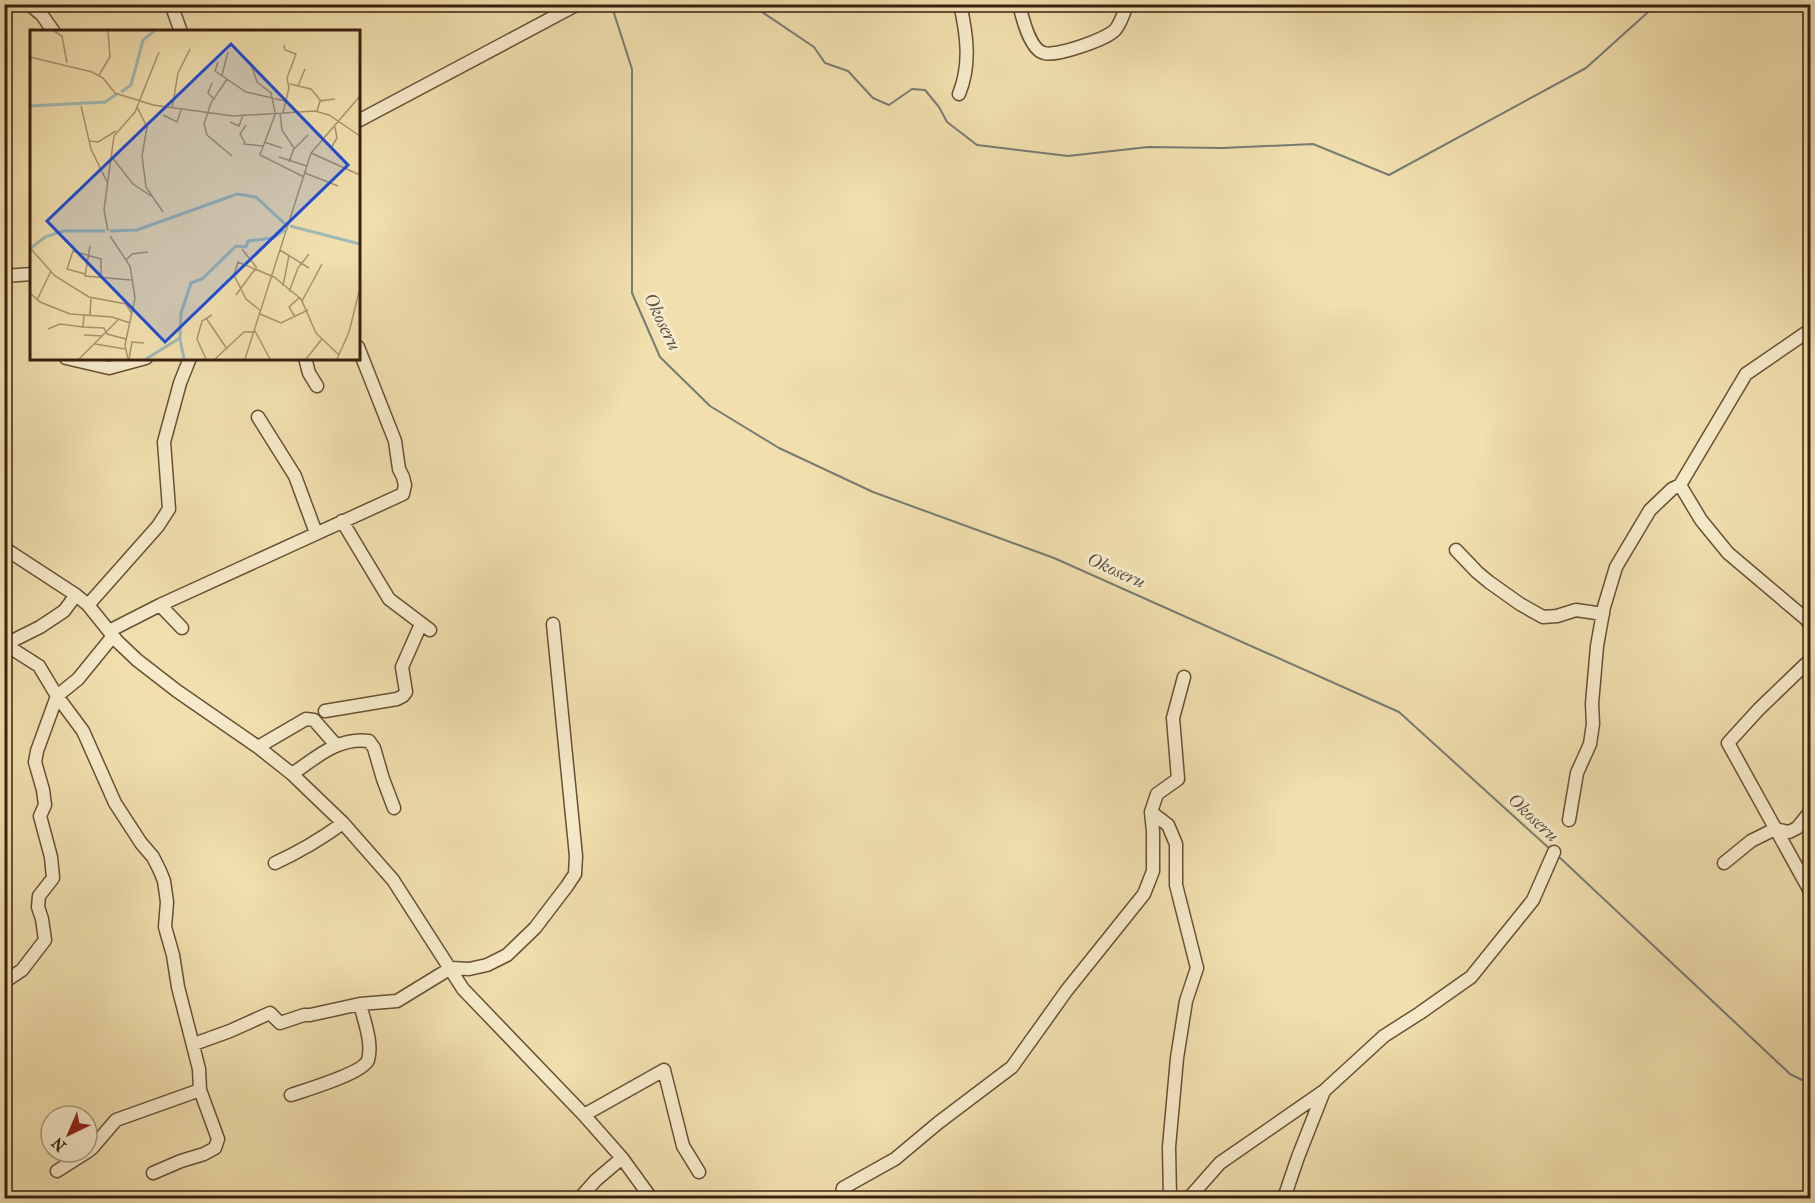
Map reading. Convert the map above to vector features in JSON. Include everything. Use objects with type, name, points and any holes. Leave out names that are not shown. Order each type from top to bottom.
[{"type":"street","points":[[28,4],[42,15],[53,30]]},
{"type":"street","points":[[171,4],[180,30]]},
{"type":"street","points":[[360,120],[578,4]]},
{"type":"street","points":[[958,94],[965,78],[967,33],[960,4]]},
{"type":"street","points":[[1019,4],[1025,27],[1036,47],[1042,53],[1047,54],[1066,51],[1110,34],[1117,27],[1127,4]]},
{"type":"street","points":[[4,276],[30,274]]},
{"type":"street","points":[[1569,820],[1577,773],[1590,744],[1595,669],[1603,614],[1616,567],[1650,510],[1672,489],[1680,485],[1746,374],[1810,330]]},
{"type":"street","points":[[7,980],[22,969],[45,940],[38,907],[39,896],[53,878],[51,857],[40,816],[45,805],[43,790],[35,762],[57,696],[78,679],[111,634],[160,605],[403,494],[405,490],[395,441],[360,352]]},
{"type":"street","points":[[75,360],[109,368],[139,360]]},
{"type":"street","points":[[88,605],[158,526],[169,509],[164,442],[180,383],[189,360]]},
{"type":"street","points":[[306,360],[309,373],[317,386]]},
{"type":"street","points":[[258,417],[295,476],[316,533]]},
{"type":"street","points":[[1680,485],[1701,520],[1728,553],[1806,619],[1810,625]]},
{"type":"street","points":[[325,711],[397,699],[403,696],[406,692],[402,667],[425,627],[388,599],[342,521]]},
{"type":"street","points":[[4,548],[76,595],[88,605],[111,634],[137,660],[177,691],[258,747],[292,774],[343,823],[393,880],[464,989],[584,1115],[622,1158],[651,1198]]},
{"type":"street","points":[[1456,550],[1489,582],[1543,617],[1557,616],[1576,610],[1603,614]]},
{"type":"street","points":[[5,645],[40,627],[64,611],[76,595]]},
{"type":"street","points":[[160,605],[182,628]]},
{"type":"street","points":[[194,1044],[270,1013],[280,1023],[304,1015],[360,1004],[397,1001],[451,968],[469,969],[487,965],[507,954],[535,928],[575,874],[576,856],[553,624]]},
{"type":"street","points":[[5,645],[39,666],[57,696],[83,731],[115,803],[153,857],[164,881],[167,902],[165,927],[173,955],[178,987],[194,1044],[192,1047],[199,1069],[200,1090],[218,1139],[215,1148],[204,1154],[153,1173]]},
{"type":"street","points":[[1810,660],[1758,709],[1728,743],[1810,891]]},
{"type":"street","points":[[841,1198],[843,1188],[895,1159],[1012,1066],[1067,990],[1144,894],[1153,870],[1151,812],[1157,794],[1178,779],[1173,718],[1184,677]]},
{"type":"street","points":[[258,747],[310,718],[336,745]]},
{"type":"street","points":[[292,774],[315,756],[336,745],[359,740],[369,741],[374,748],[394,808]]},
{"type":"street","points":[[1151,812],[1168,825],[1176,844],[1176,885],[1197,968],[1186,1001],[1177,1058],[1169,1147],[1170,1198]]},
{"type":"street","points":[[1724,863],[1751,841],[1775,829],[1789,832],[1797,828],[1810,813]]},
{"type":"street","points":[[274,863],[299,852],[343,823]]},
{"type":"street","points":[[1189,1198],[1220,1163],[1324,1091],[1384,1035],[1471,977],[1533,900],[1554,852]]},
{"type":"street","points":[[291,1095],[344,1076],[365,1065],[369,1046],[360,1004]]},
{"type":"street","points":[[584,1115],[664,1070],[683,1146],[699,1172]]},
{"type":"street","points":[[99,1141],[116,1120],[200,1090]]},
{"type":"street","points":[[1284,1198],[1324,1091]]},
{"type":"street","points":[[580,1198],[596,1180],[622,1158]]},
{"type":"street","points":[[57,1171],[68,1164]]},
{"type":"waterway","name":"Okoseru","points":[[611,4],[632,69],[632,293],[660,357],[710,406],[779,448],[873,492],[1054,558],[1399,712],[1551,850]]},
{"type":"waterway","points":[[750,4],[814,47],[825,63],[848,71],[873,98],[889,105],[912,89],[925,90],[939,107],[947,122],[977,145],[1068,156],[1148,147],[1222,148],[1313,144],[1389,175],[1586,68],[1657,4]]},
{"type":"waterway","name":"Okoseru","points":[[1557,855],[1790,1074],[1810,1084]]}]
